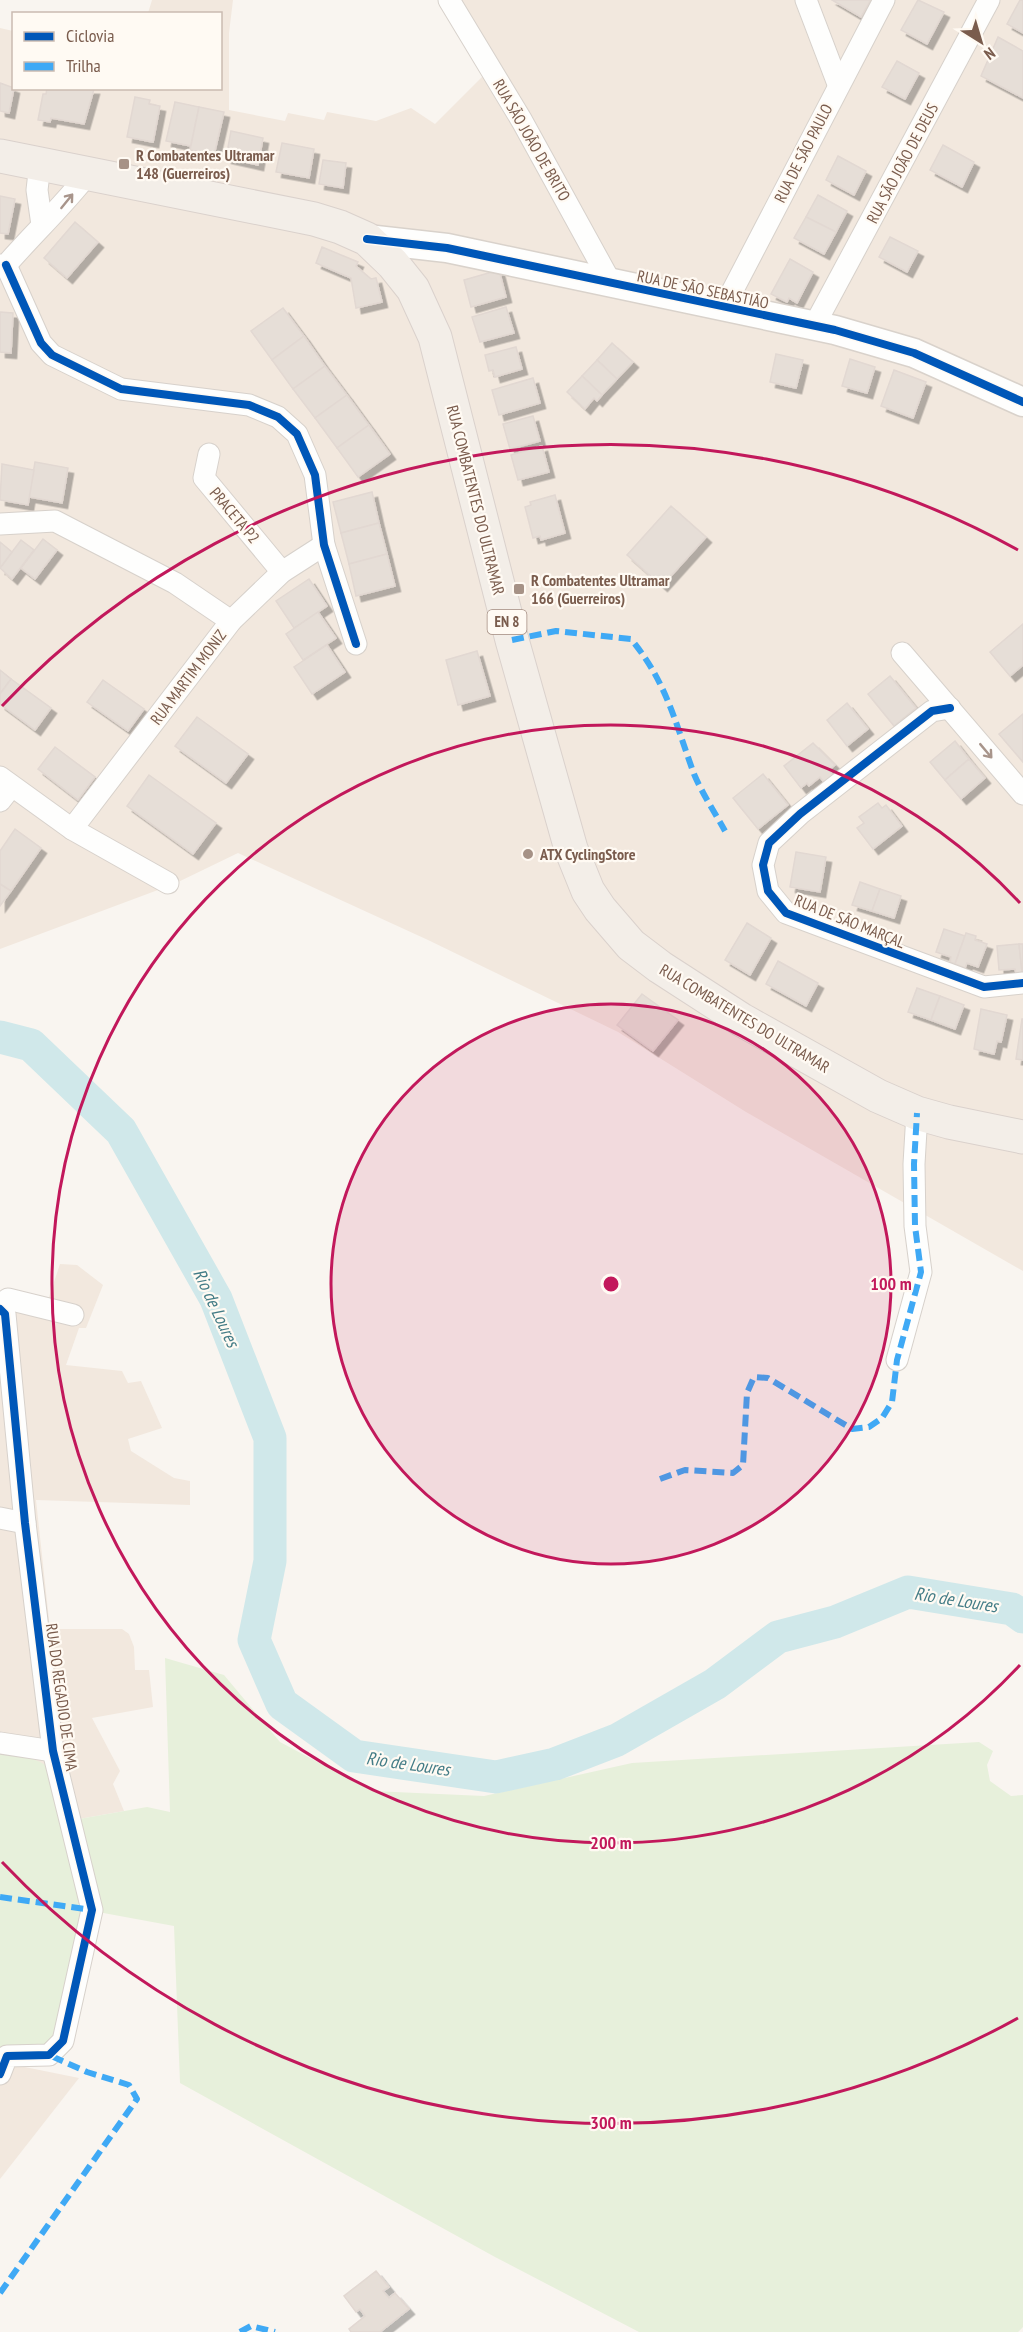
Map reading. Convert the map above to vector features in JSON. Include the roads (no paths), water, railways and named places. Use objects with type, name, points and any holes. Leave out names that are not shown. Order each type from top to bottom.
[{"type":"main road","name":"RUA COMBATENTES DO ULTRAMAR","points":[[0,156],[314,219],[368,239],[393,264],[413,290],[435,337],[512,640],[571,849],[588,891],[600,909],[631,945],[742,1020],[878,1096],[917,1113],[987,1131],[1023,1137]]},
{"type":"street","name":"RUA SÃO JOÃO DE BRITO","points":[[449,0],[522,121],[611,283]]},
{"type":"street","points":[[807,0],[838,84]]},
{"type":"street","name":"RUA DE SÃO PAULO","points":[[724,307],[838,84],[884,0]]},
{"type":"street","name":"RUA SÃO JOÃO DE DEUS","points":[[814,326],[989,0]]},
{"type":"street","points":[[40,164],[37,190],[42,225]]},
{"type":"street","points":[[88,174],[61,208],[3,265],[41,343],[52,355],[121,389],[249,405],[278,417],[297,434],[315,474],[324,545],[356,644]]},
{"type":"street","name":"RUA DE SÃO SEBASTIÃO","points":[[368,239],[447,248],[814,326],[914,353],[1023,402]]},
{"type":"street","name":"PRACETA P2","points":[[209,454],[204,478],[282,572]]},
{"type":"street","points":[[0,524],[55,520],[175,583],[231,621]]},
{"type":"street","name":"RUA MARTIM MONIZ","points":[[72,829],[231,621],[282,572],[324,545]]},
{"type":"street","points":[[902,653],[1022,792]]},
{"type":"street","name":"RUA DE SÃO MARÇAL","points":[[950,708],[933,711],[800,814],[769,843],[763,865],[768,891],[786,913],[984,987],[1023,983]]},
{"type":"street","points":[[4,788],[168,883]]},
{"type":"street","points":[[897,1360],[921,1272],[915,1226],[914,1164],[917,1113]]},
{"type":"street","points":[[0,1307],[8,1299],[73,1315]]},
{"type":"street","name":"RUA DO REGADIO DE CIMA","points":[[0,1307],[5,1314],[7,1382],[53,1750],[92,1910],[63,2041],[49,2055],[2,2062]]},
{"type":"street","points":[[0,1518],[25,1522]]},
{"type":"street","points":[[0,1743],[53,1750]]},
{"type":"waterway","name":"Rio de Loures","points":[[0,1037],[31,1045],[121,1131],[216,1299],[270,1438],[270,1561],[254,1640],[282,1704],[354,1756],[496,1777],[555,1764],[617,1740],[715,1684],[778,1637],[835,1622],[908,1592],[1012,1609],[1023,1617]]},
{"type":"place","name":"R Combatentes Ultramar 148 (Guerreiros)","points":[[124,164]]},
{"type":"place","name":"R Combatentes Ultramar 166 (Guerreiros)","points":[[519,589]]},
{"type":"place","name":"ATX CyclingStore","points":[[528,854]]}]
